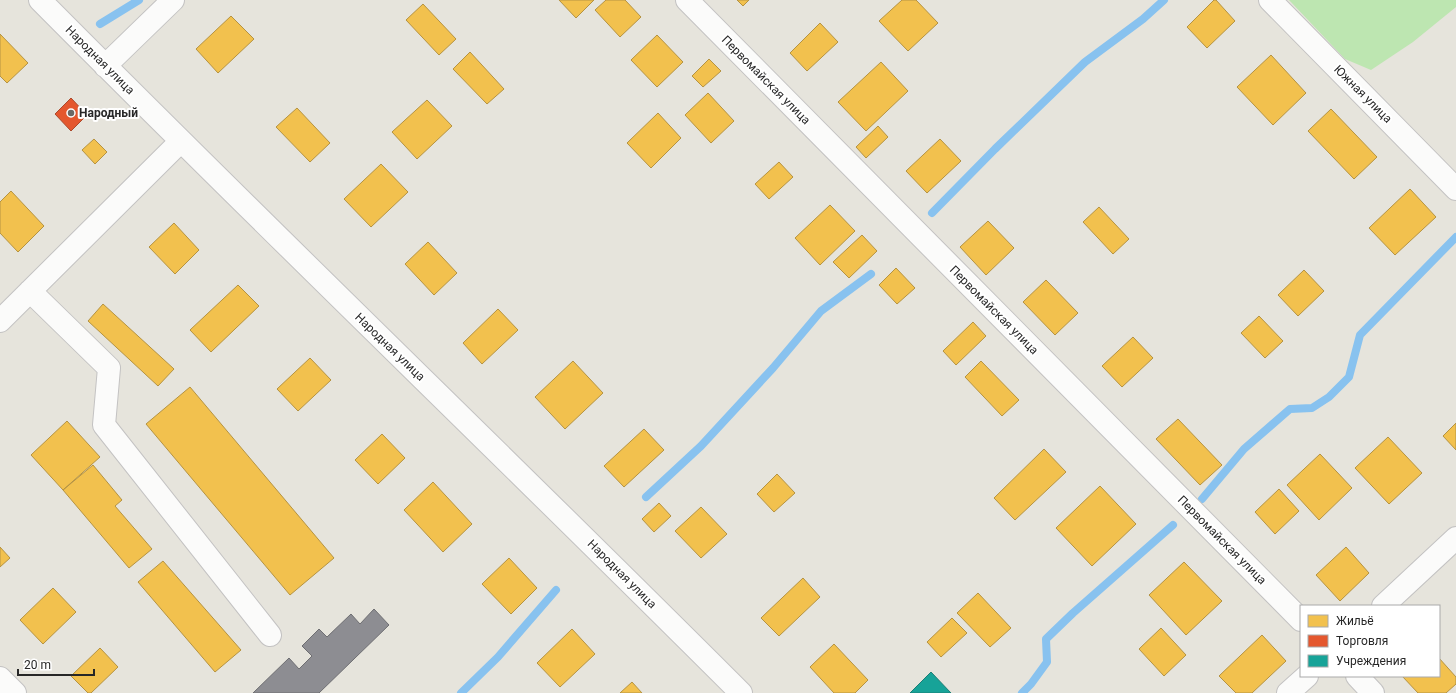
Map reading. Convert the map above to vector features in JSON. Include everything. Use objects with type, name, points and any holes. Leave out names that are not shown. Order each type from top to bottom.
[{"type":"street","name":"Народная улица","points":[[40,0],[105,66],[594,546],[741,693]]},
{"type":"street","points":[[105,66],[173,0]]},
{"type":"street","name":"Первомайская улица","points":[[687,0],[1300,619]]},
{"type":"street","name":"Южная улица","points":[[1270,0],[1456,189]]},
{"type":"street","points":[[0,321],[181,141]]},
{"type":"street","points":[[30,291],[109,368],[104,425],[270,635]]},
{"type":"street","points":[[1384,605],[1456,538]]},
{"type":"street","points":[[1288,693],[1306,677]]},
{"type":"street","points":[[1357,677],[1373,693]]},
{"type":"street","points":[[0,678],[15,693]]},
{"type":"green space","points":[[1289,0],[1456,0],[1456,7],[1413,42],[1371,70],[1345,59]]},
{"type":"building: Жильё","points":[[559,0],[594,0],[576,18]]},
{"type":"building: Жильё","points":[[606,0],[625,0],[641,17],[620,37],[595,10]]},
{"type":"building: Жильё","points":[[737,0],[749,0],[743,6]]},
{"type":"building: Жильё","points":[[902,0],[916,0],[938,23],[908,51],[879,21]]},
{"type":"building: Жильё","points":[[1214,0],[1216,0],[1235,21],[1207,48],[1187,27]]},
{"type":"building: Жильё","points":[[423,4],[456,39],[439,55],[406,20]]},
{"type":"building: Жильё","points":[[231,16],[254,39],[218,73],[196,49]]},
{"type":"building: Жильё","points":[[820,23],[838,42],[807,71],[790,53]]},
{"type":"building: Жильё","points":[[0,34],[28,63],[7,83],[0,76]]},
{"type":"building: Жильё","points":[[657,35],[683,62],[657,87],[631,60]]},
{"type":"building: Жильё","points":[[470,52],[504,89],[487,104],[453,69]]},
{"type":"building: Жильё","points":[[1271,55],[1306,93],[1273,125],[1237,87]]},
{"type":"building: Жильё","points":[[709,59],[721,71],[703,87],[692,76]]},
{"type":"building: Жильё","points":[[881,62],[908,91],[866,131],[838,102]]},
{"type":"building: Жильё","points":[[708,93],[734,121],[711,143],[685,115]]},
{"type":"building: Жильё","points":[[427,100],[452,126],[417,159],[392,132]]},
{"type":"building: Жильё","points":[[297,108],[330,143],[310,162],[276,127]]},
{"type":"building: Жильё","points":[[1331,109],[1377,157],[1354,179],[1308,131]]},
{"type":"building: Жильё","points":[[658,113],[681,138],[651,168],[627,143]]},
{"type":"building: Жильё","points":[[878,126],[888,137],[866,158],[856,147]]},
{"type":"building: Жильё","points":[[94,139],[107,152],[95,164],[82,150]]},
{"type":"building: Жильё","points":[[940,139],[961,161],[927,193],[906,171]]},
{"type":"building: Жильё","points":[[779,162],[793,177],[769,199],[755,184]]},
{"type":"building: Жильё","points":[[381,164],[408,192],[371,227],[344,199]]},
{"type":"building: Жильё","points":[[1410,189],[1436,217],[1395,255],[1369,228]]},
{"type":"building: Жильё","points":[[11,191],[44,226],[18,252],[0,233],[0,202]]},
{"type":"building: Жильё","points":[[830,205],[855,231],[820,265],[795,238]]},
{"type":"building: Жильё","points":[[1099,207],[1129,239],[1113,254],[1083,222]]},
{"type":"building: Жильё","points":[[988,221],[1014,248],[986,275],[960,247]]},
{"type":"building: Жильё","points":[[174,223],[199,250],[175,274],[149,247]]},
{"type":"building: Жильё","points":[[862,235],[877,251],[849,278],[833,262]]},
{"type":"building: Жильё","points":[[428,242],[457,273],[434,295],[405,264]]},
{"type":"building: Жильё","points":[[896,268],[915,288],[897,304],[879,285]]},
{"type":"building: Жильё","points":[[1304,270],[1324,291],[1298,316],[1278,295]]},
{"type":"building: Жильё","points":[[1046,280],[1078,313],[1055,335],[1023,302]]},
{"type":"building: Жильё","points":[[238,285],[259,306],[211,352],[190,330]]},
{"type":"building: Жильё","points":[[103,304],[174,369],[158,386],[88,321]]},
{"type":"building: Жильё","points":[[498,309],[518,330],[482,364],[463,343]]},
{"type":"building: Жильё","points":[[1259,316],[1283,341],[1265,358],[1241,333]]},
{"type":"building: Жильё","points":[[973,322],[986,336],[956,365],[943,351]]},
{"type":"building: Жильё","points":[[1133,337],[1153,358],[1122,387],[1102,366]]},
{"type":"building: Жильё","points":[[310,358],[331,380],[298,411],[277,389]]},
{"type":"building: Жильё","points":[[573,361],[603,393],[565,429],[535,397]]},
{"type":"building: Жильё","points":[[981,361],[1019,400],[1002,416],[965,377]]},
{"type":"building: Жильё","points":[[190,387],[334,558],[290,595],[146,424]]},
{"type":"building: Жильё","points":[[1178,419],[1222,465],[1200,485],[1156,439]]},
{"type":"building: Жильё","points":[[67,421],[100,457],[63,490],[31,455]]},
{"type":"building: Жильё","points":[[1456,423],[1456,450],[1443,436]]},
{"type":"building: Жильё","points":[[644,429],[664,450],[624,487],[604,466]]},
{"type":"building: Жильё","points":[[382,434],[405,458],[378,484],[355,460]]},
{"type":"building: Жильё","points":[[1388,437],[1422,473],[1389,504],[1355,468]]},
{"type":"building: Жильё","points":[[1044,449],[1066,472],[1015,520],[994,498]]},
{"type":"building: Жильё","points":[[1320,454],[1352,488],[1319,520],[1287,485]]},
{"type":"building: Жильё","points":[[93,465],[122,500],[115,506],[152,549],[129,568],[63,490]]},
{"type":"building: Жильё","points":[[777,474],[795,493],[774,512],[757,494]]},
{"type":"building: Жильё","points":[[433,482],[472,524],[443,552],[404,510]]},
{"type":"building: Жильё","points":[[1100,486],[1136,524],[1092,566],[1056,528]]},
{"type":"building: Жильё","points":[[1279,489],[1299,511],[1275,534],[1255,512]]},
{"type":"building: Жильё","points":[[659,503],[671,516],[654,532],[642,519]]},
{"type":"building: Жильё","points":[[701,507],[727,534],[701,558],[675,531]]},
{"type":"building: Жильё","points":[[0,547],[10,558],[0,567]]},
{"type":"building: Жильё","points":[[1346,547],[1369,573],[1340,601],[1316,575]]},
{"type":"building: Жильё","points":[[509,558],[537,588],[511,614],[482,584]]},
{"type":"building: Жильё","points":[[163,561],[241,650],[215,672],[138,582]]},
{"type":"building: Жильё","points":[[1184,562],[1222,601],[1186,635],[1149,595]]},
{"type":"building: Жильё","points":[[803,578],[820,597],[779,636],[761,618]]},
{"type":"building: Жильё","points":[[53,588],[76,612],[43,644],[20,620]]},
{"type":"building: Жильё","points":[[978,593],[1011,628],[990,647],[957,613]]},
{"type":"building: Жильё","points":[[952,618],[967,633],[941,657],[927,642]]},
{"type":"building: Жильё","points":[[1161,628],[1186,655],[1164,676],[1139,649]]},
{"type":"building: Жильё","points":[[572,629],[595,654],[560,687],[537,663]]},
{"type":"building: Жильё","points":[[1262,635],[1286,661],[1252,693],[1236,693],[1219,676]]},
{"type":"building: Жильё","points":[[834,644],[868,680],[855,693],[834,693],[810,667]]},
{"type":"building: Жильё","points":[[100,648],[118,667],[91,693],[88,693],[71,676]]},
{"type":"building: Жильё","points":[[1440,659],[1456,677],[1456,684],[1446,693],[1418,693],[1403,677],[1440,677]]},
{"type":"building: Жильё","points":[[632,682],[642,693],[620,693]]},
{"type":"building: Торговля","points":[[71,98],[87,115],[71,131],[55,114]]},
{"type":"building: Учреждения","points":[[931,672],[951,693],[910,693]]},
{"type":"building: Промзона","points":[[374,609],[389,625],[319,693],[253,693],[289,658],[299,669],[312,656],[302,646],[319,629],[327,637],[351,614],[360,624]]},
{"type":"waterway","points":[[100,24],[139,0]]},
{"type":"waterway","points":[[932,213],[995,149],[1085,62],[1143,19],[1164,0]]},
{"type":"waterway","points":[[1202,499],[1244,449],[1290,409],[1312,408],[1329,397],[1349,377],[1360,335],[1456,237]]},
{"type":"waterway","points":[[646,497],[701,446],[773,368],[821,311],[871,274]]},
{"type":"waterway","points":[[1022,693],[1031,684],[1047,662],[1046,639],[1073,613],[1173,525]]},
{"type":"waterway","points":[[461,693],[498,657],[556,590]]},
{"type":"place","name":"Народный","points":[[71,113]]}]
